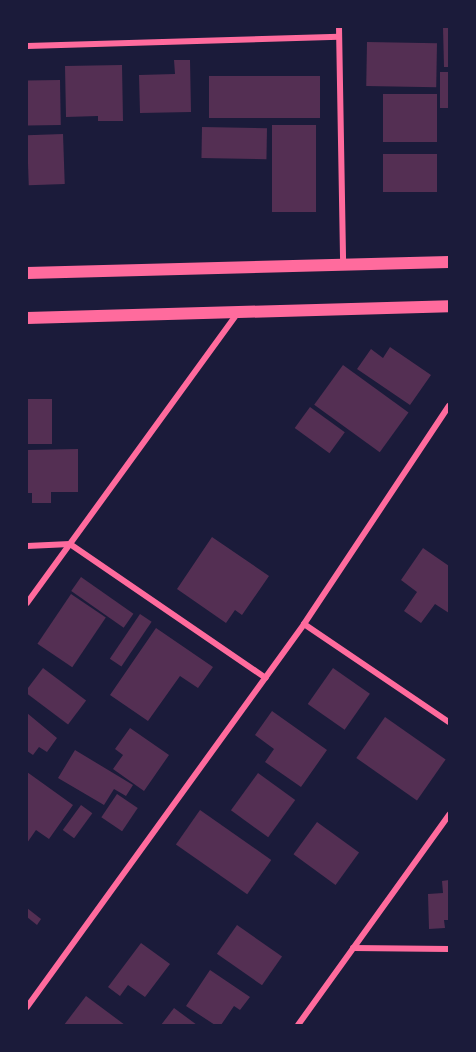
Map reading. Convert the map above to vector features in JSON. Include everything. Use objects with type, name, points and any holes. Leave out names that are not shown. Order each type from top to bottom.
[{"type":"main road","points":[[27,273],[449,262]]},
{"type":"main road","points":[[27,318],[238,314],[449,306]]},
{"type":"street","points":[[339,27],[343,265]]},
{"type":"street","points":[[27,46],[339,37]]},
{"type":"street","points":[[27,603],[238,314]]},
{"type":"street","points":[[27,1007],[304,624],[449,406]]},
{"type":"street","points":[[27,546],[70,544],[266,678]]},
{"type":"street","points":[[304,624],[449,722]]},
{"type":"street","points":[[298,1025],[449,815]]},
{"type":"street","points":[[354,948],[449,949]]},
{"type":"building","points":[[443,27],[449,27],[449,67],[444,67]]},
{"type":"building","points":[[367,42],[437,43],[436,87],[366,86]]},
{"type":"building","points":[[174,60],[190,60],[191,112],[140,113],[139,75],[175,74]]},
{"type":"building","points":[[122,65],[123,121],[98,121],[98,116],[66,117],[65,66]]},
{"type":"building","points":[[440,72],[449,72],[449,108],[440,108]]},
{"type":"building","points":[[209,76],[320,76],[320,118],[209,118]]},
{"type":"building","points":[[60,80],[61,125],[28,126],[27,81]]},
{"type":"building","points":[[383,94],[437,94],[437,142],[383,142]]},
{"type":"building","points":[[272,125],[316,125],[316,212],[272,212]]},
{"type":"building","points":[[202,127],[267,128],[266,159],[201,158]]},
{"type":"building","points":[[63,134],[65,184],[29,185],[27,135]]},
{"type":"building","points":[[383,154],[437,154],[437,192],[383,192]]},
{"type":"building","points":[[390,347],[431,375],[410,405],[357,369],[371,349],[383,358]]},
{"type":"building","points":[[343,365],[409,413],[380,452],[314,405]]},
{"type":"building","points":[[27,399],[52,399],[52,444],[27,444]]},
{"type":"building","points":[[310,407],[345,432],[330,453],[295,428]]},
{"type":"building","points":[[78,449],[78,492],[51,492],[51,503],[32,503],[32,493],[27,493],[27,450]]},
{"type":"building","points":[[212,537],[269,576],[242,615],[235,610],[226,623],[177,589]]},
{"type":"building","points":[[423,548],[449,566],[449,613],[435,604],[421,623],[404,611],[417,592],[401,580]]},
{"type":"building","points":[[81,577],[133,614],[124,628],[71,591]]},
{"type":"building","points":[[71,594],[106,617],[72,667],[37,644]]},
{"type":"building","points":[[140,614],[152,622],[121,667],[110,659]]},
{"type":"building","points":[[156,628],[213,667],[198,688],[180,676],[148,721],[110,695]]},
{"type":"building","points":[[43,668],[86,700],[68,724],[27,694],[27,689]]},
{"type":"building","points":[[333,668],[370,694],[345,730],[308,704]]},
{"type":"building","points":[[272,711],[327,750],[301,787],[265,762],[274,749],[255,735]]},
{"type":"building","points":[[27,713],[57,738],[47,752],[39,747],[33,755],[27,751]]},
{"type":"building","points":[[385,717],[446,759],[417,800],[356,758]]},
{"type":"building","points":[[130,728],[169,755],[144,791],[113,769],[123,755],[115,749]]},
{"type":"building","points":[[75,750],[133,785],[126,796],[114,789],[104,805],[58,778]]},
{"type":"building","points":[[27,772],[73,805],[49,839],[36,830],[27,843]]},
{"type":"building","points":[[258,773],[295,800],[268,837],[231,810]]},
{"type":"building","points":[[117,794],[138,808],[122,831],[101,817]]},
{"type":"building","points":[[81,805],[92,813],[74,838],[63,830]]},
{"type":"building","points":[[200,810],[271,860],[247,894],[176,844]]},
{"type":"building","points":[[317,822],[359,853],[336,885],[293,854]]},
{"type":"building","points":[[449,880],[449,920],[444,920],[445,928],[429,929],[428,894],[443,893],[442,881]]},
{"type":"building","points":[[27,908],[41,919],[37,925],[27,917]]},
{"type":"building","points":[[237,925],[282,957],[262,985],[217,954]]},
{"type":"building","points":[[141,943],[170,964],[145,997],[128,985],[120,996],[108,987]]},
{"type":"building","points":[[210,970],[250,997],[240,1010],[234,1006],[221,1025],[215,1025],[186,1006]]},
{"type":"building","points":[[86,996],[125,1025],[64,1025]]},
{"type":"building","points":[[174,1008],[197,1025],[161,1025]]}]
